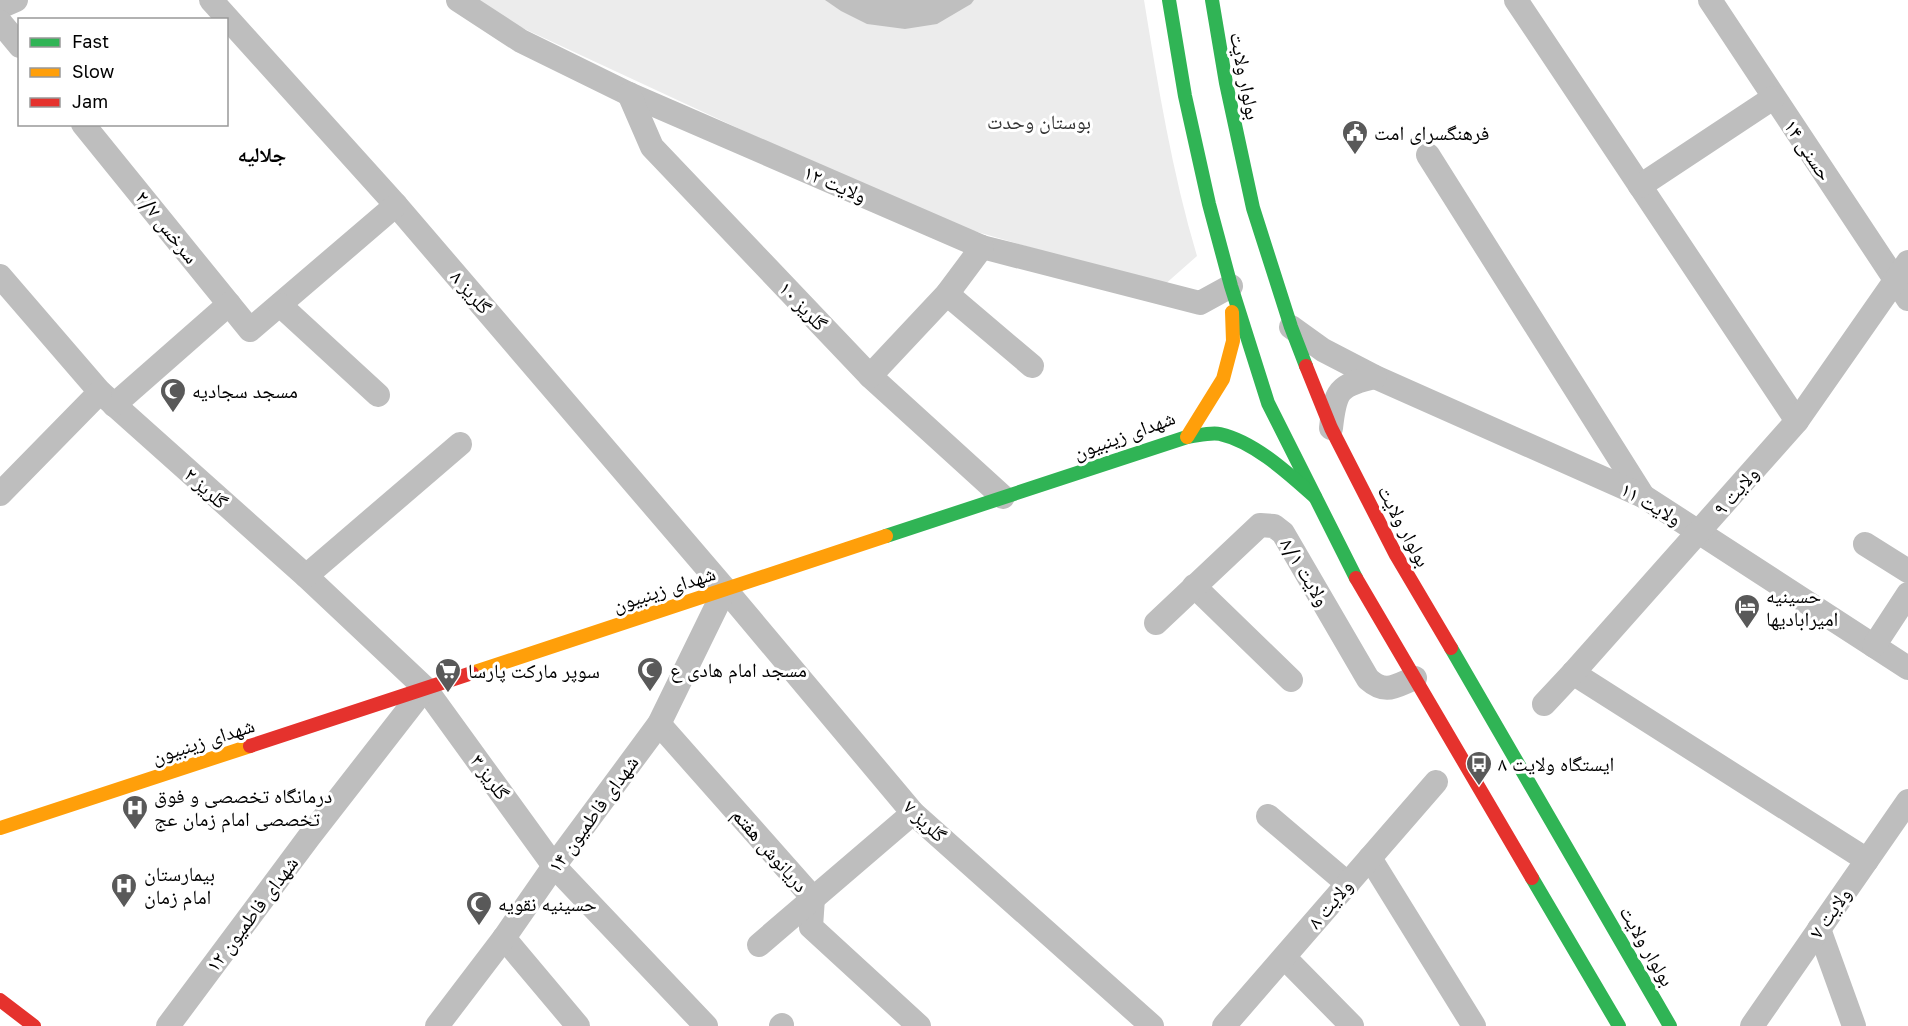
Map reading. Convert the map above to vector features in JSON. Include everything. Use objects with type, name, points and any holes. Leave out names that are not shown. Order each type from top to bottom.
[{"type":"main road","points":[[1169,0],[1187,107],[1209,204],[1268,403],[1357,580],[1619,1026]]},
{"type":"main road","name":"بولوار ولایت","points":[[1212,0],[1226,83],[1253,208],[1291,327],[1331,428],[1396,555],[1501,731],[1670,1026]]},
{"type":"main road","name":"شهدای زینبیون","points":[[0,828],[1187,437],[1223,379],[1233,341],[1232,286]]},
{"type":"main road","points":[[1187,437],[1219,434],[1247,445],[1284,469],[1315,497]]},
{"type":"main road","points":[[0,1000],[34,1026]]},
{"type":"street","points":[[0,7],[16,0]]},
{"type":"street","name":"گلریز ۸","points":[[211,0],[227,18]]},
{"type":"street","name":"ولایت ۱۲","points":[[458,0],[520,42],[629,94],[982,247],[1200,303],[1232,286]]},
{"type":"street","points":[[1515,0],[1797,421]]},
{"type":"street","name":"حسنی ۱۴","points":[[1710,0],[1773,98],[1904,280]]},
{"type":"street","name":"گلریز ۸","points":[[228,19],[396,205],[725,589]]},
{"type":"street","points":[[0,22],[18,44]]},
{"type":"street","name":"گلریز ۱۰","points":[[629,94],[652,147],[870,376],[1003,497]]},
{"type":"street","points":[[1640,186],[1773,98]]},
{"type":"street","name":"سرخس ۲/۷","points":[[85,126],[250,330],[280,304]]},
{"type":"street","points":[[1428,155],[1643,496]]},
{"type":"street","points":[[378,395],[280,304],[396,205]]},
{"type":"street","points":[[870,376],[947,294],[982,247]]},
{"type":"street","name":"گلریز ۲","points":[[0,276],[107,399],[306,576],[425,688]]},
{"type":"street","name":"ولایت ۹","points":[[1544,704],[1574,674],[1797,421],[1904,280]]},
{"type":"street","points":[[947,294],[1032,366]]},
{"type":"street","points":[[0,494],[107,399],[229,304]]},
{"type":"street","name":"ولایت ۱۱","points":[[1291,327],[1323,350],[1375,377],[1643,496],[1908,668]]},
{"type":"street","points":[[1331,428],[1333,403],[1344,388],[1357,381],[1375,377]]},
{"type":"street","points":[[306,576],[460,444]]},
{"type":"street","name":"ولایت ۸/۱","points":[[1156,623],[1260,525],[1274,526],[1283,534],[1368,679],[1378,687],[1389,689],[1415,678]]},
{"type":"street","points":[[1865,544],[1908,571]]},
{"type":"street","points":[[1194,586],[1291,680]]},
{"type":"street","name":"شهدای فاطمیون ۱۴","points":[[437,1026],[504,938],[659,724],[725,589]]},
{"type":"street","name":"گلریز ۷","points":[[725,589],[913,813],[1152,1026]]},
{"type":"street","points":[[1874,646],[1908,594]]},
{"type":"street","points":[[1574,674],[1867,860]]},
{"type":"street","name":"گلریز ۳","points":[[425,688],[554,866],[706,1026]]},
{"type":"street","name":"شهدای فاطمیون ۱۲","points":[[168,1026],[309,837],[425,688]]},
{"type":"street","name":"دریانوش هفتم","points":[[659,724],[813,898],[811,927],[918,1026]]},
{"type":"street","name":"ولایت ۸","points":[[1231,1024],[1436,782]]},
{"type":"street","name":"ولایت ۷","points":[[1752,1026],[1908,801]]},
{"type":"street","points":[[759,945],[913,813]]},
{"type":"street","points":[[1268,816],[1348,884]]},
{"type":"street","points":[[1370,858],[1474,1026]]},
{"type":"street","points":[[1819,929],[1854,1026]]},
{"type":"street","points":[[504,938],[578,1026]]},
{"type":"street","points":[[1285,958],[1352,1026]]},
{"type":"green space","name":"بوستان وحدت","points":[[475,0],[1144,0],[1173,161],[1197,256],[1163,286],[936,220],[516,25]]},
{"type":"shaded area","points":[[825,0],[974,0],[937,24],[905,29],[867,24]]},
{"type":"traffic: fast","points":[[1169,0],[1185,96],[1209,204],[1231,286],[1268,403],[1356,578]]},
{"type":"traffic: fast","points":[[1212,0],[1226,83],[1253,208],[1291,327],[1306,366]]},
{"type":"traffic: fast","points":[[886,536],[1187,437],[1208,434],[1220,434],[1233,438],[1259,451],[1315,497]]},
{"type":"traffic: fast","points":[[1451,648],[1670,1026]]},
{"type":"traffic: fast","points":[[1532,878],[1619,1026]]},
{"type":"traffic: slow","points":[[1187,437],[1223,379],[1233,341],[1232,312]]},
{"type":"traffic: slow","points":[[472,673],[886,536]]},
{"type":"traffic: slow","points":[[0,828],[250,746]]},
{"type":"traffic: jam","points":[[1306,366],[1331,428],[1396,555],[1451,648]]},
{"type":"traffic: jam","points":[[1356,578],[1532,878]]},
{"type":"traffic: jam","points":[[250,746],[472,673]]},
{"type":"traffic: jam","points":[[0,1000],[34,1026]]},
{"type":"place","name":"فرهنگسرای امت","points":[[1355,156]]},
{"type":"place","name":"مسجد سجادیه","points":[[173,414]]},
{"type":"place","name":"حسینیه امیرابادیها","points":[[1747,630]]},
{"type":"place","name":"مسجد امام هادی ع","points":[[650,693]]},
{"type":"place","name":"سوپر مارکت پارسا","points":[[448,694]]},
{"type":"place","name":"ایستگاه ولایت ۸","points":[[1479,787]]},
{"type":"place","name":"درمانگاه تخصصی و فوق تخصصی امام زمان عج","points":[[135,831]]},
{"type":"place","name":"بیمارستان امام زمان","points":[[124,909]]},
{"type":"place","name":"حسینیه نقویه","points":[[479,927]]},
{"type":"district","name":"جلالیه","points":[[262,155]]}]
